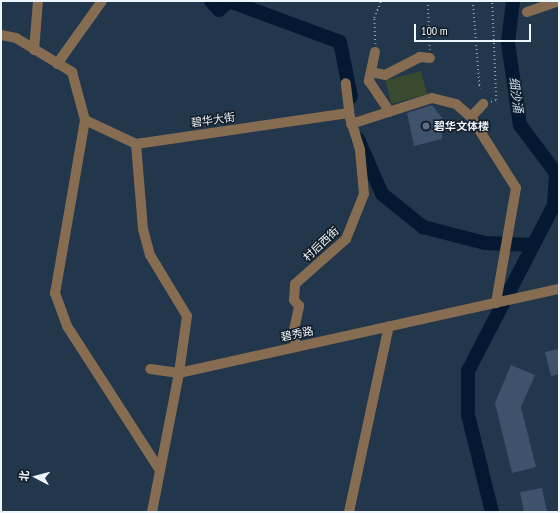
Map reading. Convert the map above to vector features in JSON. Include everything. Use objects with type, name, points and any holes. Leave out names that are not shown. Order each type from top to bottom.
[{"type":"street","points":[[34,50],[38,1]]},
{"type":"street","points":[[57,64],[102,1]]},
{"type":"street","points":[[527,12],[559,1]]},
{"type":"street","points":[[1,35],[16,38],[72,72],[85,120],[55,294],[67,326],[158,467]]},
{"type":"street","points":[[375,52],[370,72],[372,88],[390,112]]},
{"type":"street","points":[[370,72],[385,75],[408,67],[420,57],[430,58]]},
{"type":"street","name":"村后西街","points":[[296,347],[294,330],[299,306],[294,300],[296,284],[346,239],[364,194],[360,150],[349,113],[346,83]]},
{"type":"street","points":[[352,124],[440,98],[456,104],[471,118],[514,184],[516,199],[496,303]]},
{"type":"street","points":[[471,118],[487,103]]},
{"type":"street","name":"碧华大街","points":[[136,144],[349,113]]},
{"type":"street","points":[[85,120],[136,144],[143,228],[150,255],[187,316],[179,372],[158,467],[152,512]]},
{"type":"street","name":"碧秀路","points":[[150,368],[179,372],[559,289]]},
{"type":"street","points":[[349,512],[389,326]]},
{"type":"path","points":[[375,52],[374,18],[381,1]]},
{"type":"path","points":[[428,1],[430,58]]},
{"type":"path","points":[[473,1],[480,89]]},
{"type":"path","points":[[487,103],[496,100],[492,3]]},
{"type":"green space","points":[[421,71],[427,94],[391,104],[385,81]]},
{"type":"building","name":"碧华文体楼","points":[[432,105],[443,119],[442,139],[414,146],[407,113]]},
{"type":"building","points":[[559,349],[559,374],[551,376],[545,352]]},
{"type":"building","points":[[511,365],[535,375],[521,407],[536,467],[512,473],[495,403]]},
{"type":"building","points":[[542,488],[547,512],[524,512],[520,492]]},
{"type":"waterway","points":[[211,1],[219,10],[229,1],[340,42],[351,97]]},
{"type":"waterway","name":"细沙涌","points":[[513,1],[508,43],[520,125],[559,177]]},
{"type":"waterway","points":[[358,139],[382,194],[423,227],[485,243],[533,245]]},
{"type":"waterway","points":[[492,512],[468,415],[468,371],[554,205],[556,176]]},
{"type":"place","name":"碧华文体楼","points":[[426,126]]}]
